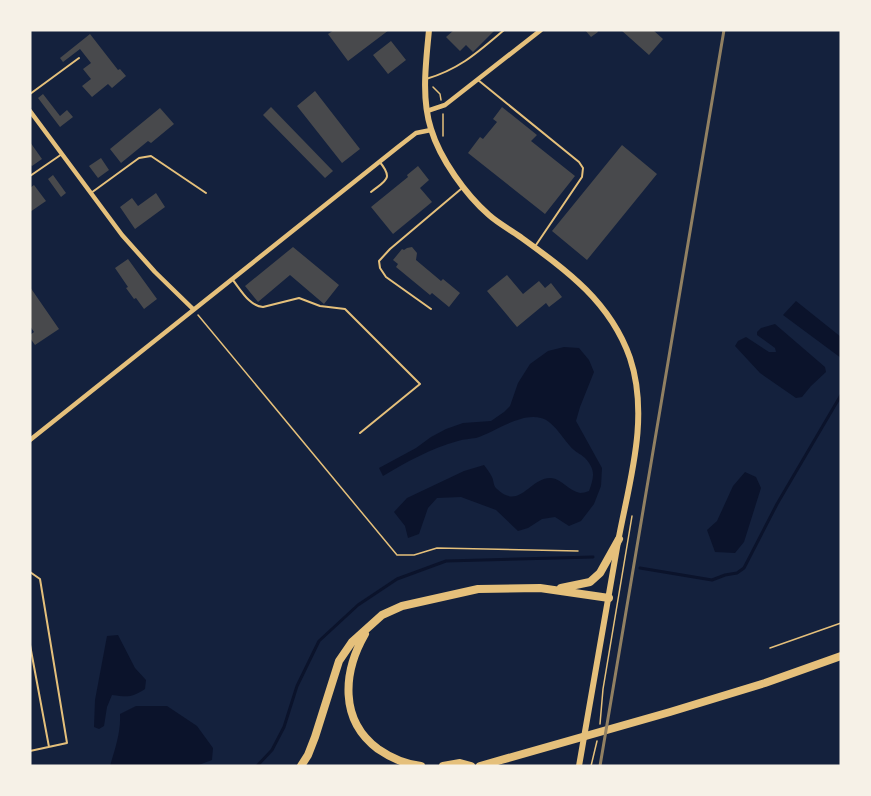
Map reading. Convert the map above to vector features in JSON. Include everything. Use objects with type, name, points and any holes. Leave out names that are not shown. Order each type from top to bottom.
[{"type":"highway","points":[[554,589],[590,582],[600,573],[619,539]]},
{"type":"highway","points":[[301,766],[315,737],[339,661],[352,642],[382,615],[402,606],[478,589],[540,588],[609,598]]},
{"type":"highway","points":[[368,628],[353,657],[348,680],[348,699],[353,718],[362,733],[390,758],[421,766]]},
{"type":"highway","points":[[480,766],[765,683],[841,656]]},
{"type":"highway","points":[[443,766],[460,763],[471,766]]},
{"type":"street","points":[[429,30],[428,111],[431,130],[440,151],[464,187],[489,215],[574,278],[597,300],[619,333],[633,369],[638,404],[637,433],[627,501],[579,766]]},
{"type":"street","points":[[428,111],[442,107],[542,30]]},
{"type":"street","points":[[30,111],[122,235],[155,272],[193,309]]},
{"type":"street","points":[[30,440],[379,161],[416,133],[431,130]]},
{"type":"lane","points":[[429,78],[443,74],[472,58],[504,30]]},
{"type":"lane","points":[[30,94],[79,58]]},
{"type":"lane","points":[[478,80],[579,162],[583,168],[582,177],[534,247]]},
{"type":"lane","points":[[30,176],[62,154]]},
{"type":"lane","points":[[91,193],[139,158],[151,156],[206,193]]},
{"type":"lane","points":[[371,192],[386,180],[387,170],[379,161]]},
{"type":"lane","points":[[431,309],[386,277],[380,268],[379,261],[390,249],[464,187]]},
{"type":"lane","points":[[231,278],[257,307],[299,298],[320,306],[345,309],[420,384],[360,433]]},
{"type":"lane","points":[[30,572],[40,579],[67,743],[30,751]]},
{"type":"lane","points":[[30,645],[50,747]]},
{"type":"path","points":[[429,78],[432,86],[440,94],[443,119],[442,138]]},
{"type":"path","points":[[193,309],[397,555],[414,555],[437,548],[578,551]]},
{"type":"path","points":[[599,727],[603,689],[633,509]]},
{"type":"path","points":[[770,648],[841,623]]},
{"type":"path","points":[[591,766],[598,738]]},
{"type":"water","points":[[796,301],[841,337],[841,358],[783,315]]},
{"type":"water","points":[[775,324],[825,367],[826,372],[802,397],[796,398],[760,373],[735,346],[738,341],[746,337],[769,352],[776,352],[775,348],[757,335],[761,328]]},
{"type":"water","points":[[564,347],[579,348],[589,360],[594,372],[576,421],[602,468],[601,486],[594,504],[581,521],[569,526],[555,517],[542,519],[518,531],[496,510],[461,497],[437,498],[428,508],[419,534],[408,538],[405,526],[394,512],[407,498],[464,471],[484,465],[496,488],[505,495],[519,495],[537,482],[551,478],[559,480],[576,492],[589,491],[593,474],[589,462],[570,446],[550,423],[533,417],[517,420],[476,438],[438,447],[383,476],[379,468],[446,429],[463,423],[491,421],[510,406],[518,383],[530,364],[548,351]]},
{"type":"water","points":[[745,472],[756,477],[761,488],[744,542],[735,553],[715,552],[707,530],[717,521],[733,486]]},
{"type":"water","points":[[118,635],[135,668],[146,680],[145,689],[129,696],[112,695],[107,707],[104,726],[99,729],[94,727],[95,700],[107,636]]},
{"type":"water","points":[[136,706],[167,706],[197,726],[213,748],[212,760],[196,766],[110,766],[119,734],[120,714]]},
{"type":"building","points":[[334,30],[389,30],[348,61],[328,34]]},
{"type":"building","points":[[454,30],[495,30],[473,52],[466,45],[460,51],[446,37]]},
{"type":"building","points":[[585,30],[597,30],[598,32],[591,37]]},
{"type":"building","points":[[621,30],[653,30],[663,39],[649,55]]},
{"type":"building","points":[[90,34],[118,70],[120,69],[126,76],[112,88],[108,84],[92,97],[82,86],[91,79],[83,69],[91,63],[80,49],[63,62],[60,58]]},
{"type":"building","points":[[391,41],[406,60],[388,74],[373,55]]},
{"type":"building","points":[[315,91],[360,149],[342,163],[297,106]]},
{"type":"building","points":[[43,94],[60,116],[67,110],[73,117],[60,127],[38,98]]},
{"type":"building","points":[[271,107],[333,171],[325,178],[263,115]]},
{"type":"building","points":[[502,107],[537,135],[531,141],[575,176],[545,214],[468,153],[480,137],[483,139],[497,122],[493,119]]},
{"type":"building","points":[[160,108],[174,124],[121,163],[110,149]]},
{"type":"building","points":[[30,142],[42,159],[32,166],[30,164]]},
{"type":"building","points":[[622,145],[657,174],[587,260],[552,231]]},
{"type":"building","points":[[101,158],[109,170],[98,178],[89,166]]},
{"type":"building","points":[[418,166],[429,180],[420,188],[432,202],[393,234],[371,207]]},
{"type":"building","points":[[53,175],[66,193],[61,197],[48,179]]},
{"type":"building","points":[[34,185],[46,201],[30,212],[30,188]]},
{"type":"building","points":[[156,193],[165,207],[135,229],[120,207],[132,198],[138,206]]},
{"type":"building","points":[[293,247],[339,285],[324,304],[290,275],[258,302],[245,286]]},
{"type":"building","points":[[412,247],[417,253],[416,260],[441,281],[443,279],[460,293],[449,307],[432,293],[430,295],[396,267],[398,264],[393,260],[402,249]]},
{"type":"building","points":[[128,259],[157,299],[144,309],[126,288],[128,287],[115,268]]},
{"type":"building","points":[[507,275],[523,294],[539,281],[545,288],[551,283],[562,297],[549,307],[546,303],[517,327],[487,291]]},
{"type":"building","points":[[30,287],[59,329],[35,345],[30,338],[34,332],[30,326]]},
{"type":"waterway","points":[[640,568],[712,580],[737,573],[744,568],[777,504],[841,395]]},
{"type":"waterway","points":[[257,766],[272,750],[284,727],[297,686],[319,641],[358,605],[397,579],[446,561],[593,557]]},
{"type":"railway","points":[[600,766],[724,30]]}]
